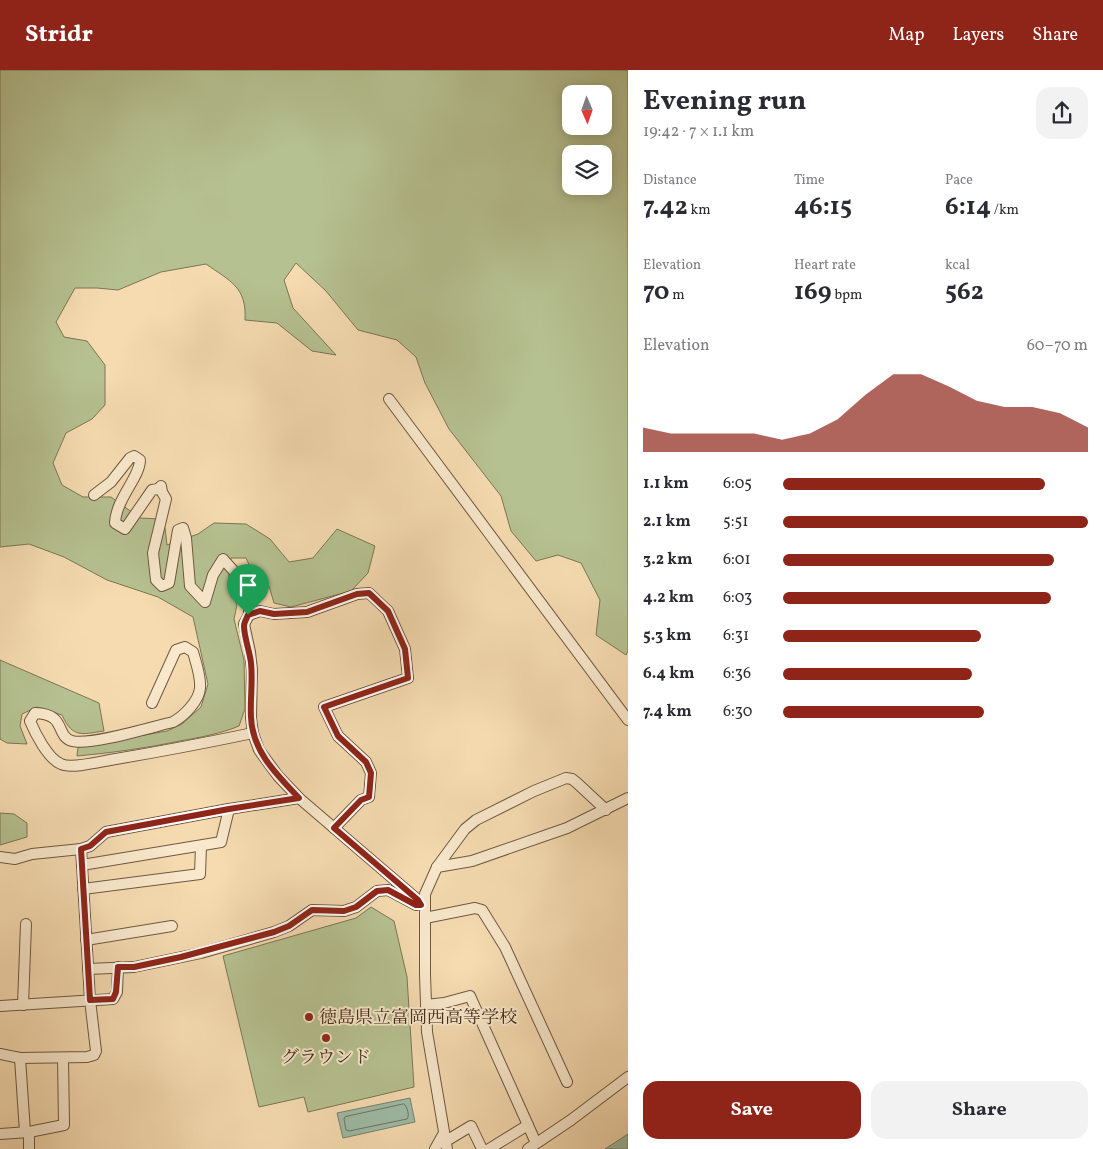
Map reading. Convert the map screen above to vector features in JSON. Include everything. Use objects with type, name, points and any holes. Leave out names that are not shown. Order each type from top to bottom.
[{"type":"street","points":[[388,399],[628,720]]},
{"type":"street","points":[[94,495],[111,482],[130,458],[134,456],[140,460],[140,466],[121,499],[115,514],[115,523],[125,529],[152,490],[162,486],[162,492],[166,499],[153,553],[156,580],[162,586],[170,583],[178,530],[183,528],[186,538],[190,586],[205,602],[213,574],[223,559],[249,588],[248,615],[244,624],[252,670],[251,718],[259,750],[278,776],[299,798],[418,900],[424,910]]},
{"type":"street","points":[[248,615],[260,611],[274,614],[307,612],[357,594],[369,593],[388,611],[405,649],[408,678],[324,707],[338,736],[366,762],[371,773],[369,797],[361,800],[334,828]]},
{"type":"street","points":[[152,703],[176,650],[185,647],[193,652],[200,678],[200,690],[182,717],[174,722],[86,742],[71,741],[66,737],[56,720],[46,714],[35,713],[30,721],[35,734],[55,761],[63,766],[181,748],[253,732]]},
{"type":"street","points":[[445,1141],[427,1032],[426,1005],[425,894],[436,867],[465,829],[476,820],[534,791],[566,778],[572,779],[577,783],[606,810]]},
{"type":"street","points":[[0,857],[15,859],[32,854],[81,849],[90,846],[106,832],[299,798]]},
{"type":"street","points":[[436,867],[472,861],[567,828],[628,798]]},
{"type":"street","points":[[82,866],[221,842],[229,809]]},
{"type":"street","points":[[83,889],[200,874],[202,846]]},
{"type":"street","points":[[0,1054],[20,1058],[63,1058],[87,1057],[94,1055],[96,1051],[90,1000],[81,849]]},
{"type":"street","points":[[88,969],[134,967],[194,954],[274,932],[289,926],[312,910],[344,911],[356,907],[377,891],[388,890],[424,910],[475,908],[482,910],[505,947],[567,1082]]},
{"type":"street","points":[[23,1005],[26,924]]},
{"type":"street","points":[[86,940],[172,926]]},
{"type":"street","points":[[0,1006],[113,999],[116,992],[118,967]]},
{"type":"street","points":[[426,1005],[444,1003],[470,996],[528,1125],[532,1146],[572,1120],[628,1078]]},
{"type":"street","points":[[20,1058],[29,1149]]},
{"type":"street","points":[[0,1134],[27,1132],[64,1125],[63,1058]]},
{"type":"street","points":[[489,1149],[528,1125]]},
{"type":"street","points":[[435,1149],[471,1126],[482,1149]]},
{"type":"shaded area","points":[[0,70],[628,70],[628,651],[626,655],[596,635],[600,600],[581,563],[558,555],[536,561],[511,531],[501,496],[449,429],[425,383],[416,357],[397,340],[358,330],[326,291],[296,263],[284,280],[293,308],[336,355],[312,351],[277,323],[245,320],[245,309],[240,292],[229,280],[206,264],[161,272],[118,290],[75,288],[56,322],[64,337],[87,341],[105,365],[105,405],[92,419],[66,433],[53,463],[62,485],[83,497],[111,497],[140,518],[160,519],[165,528],[167,545],[198,534],[214,523],[246,524],[270,539],[289,562],[313,558],[337,529],[375,546],[368,573],[351,591],[291,607],[274,603],[269,586],[257,582],[246,558],[231,558],[228,585],[237,605],[234,619],[244,660],[245,709],[239,726],[210,735],[167,744],[77,756],[78,747],[167,731],[182,724],[201,707],[208,684],[193,617],[158,597],[107,580],[64,557],[29,544],[0,547]]},
{"type":"shaded area","points":[[0,660],[99,703],[104,731],[79,733],[70,728],[62,715],[37,707],[22,714],[20,726],[27,744],[7,743],[0,739]]},
{"type":"shaded area","points":[[0,813],[14,814],[27,823],[27,837],[0,845]]},
{"type":"shaded area","name":"グラウンド","points":[[371,907],[394,921],[407,977],[414,1087],[308,1112],[304,1097],[259,1107],[223,956],[356,918]]},
{"type":"water","points":[[410,1098],[415,1122],[343,1138],[337,1113]]},
{"type":"water","points":[[628,1134],[628,1149],[605,1149]]},
{"type":"place","name":"徳島県立富岡西高等学校","points":[[309,1017]]},
{"type":"place","name":"グラウンド","points":[[326,1038]]},
{"type":"route","points":[[369,593],[388,611],[405,649],[408,678],[324,707],[338,736],[366,762],[371,773],[369,797],[361,800],[334,828],[418,900],[421,905],[416,905],[388,890],[377,891],[356,907],[344,911],[312,910],[289,926],[274,932],[181,957],[134,967],[118,967],[116,992],[113,999],[90,1000],[81,849],[90,846],[106,832],[299,798],[278,776],[259,750],[253,732],[251,718],[252,670],[244,624],[248,615],[260,611],[274,614],[307,612],[357,594],[369,593]]}]
